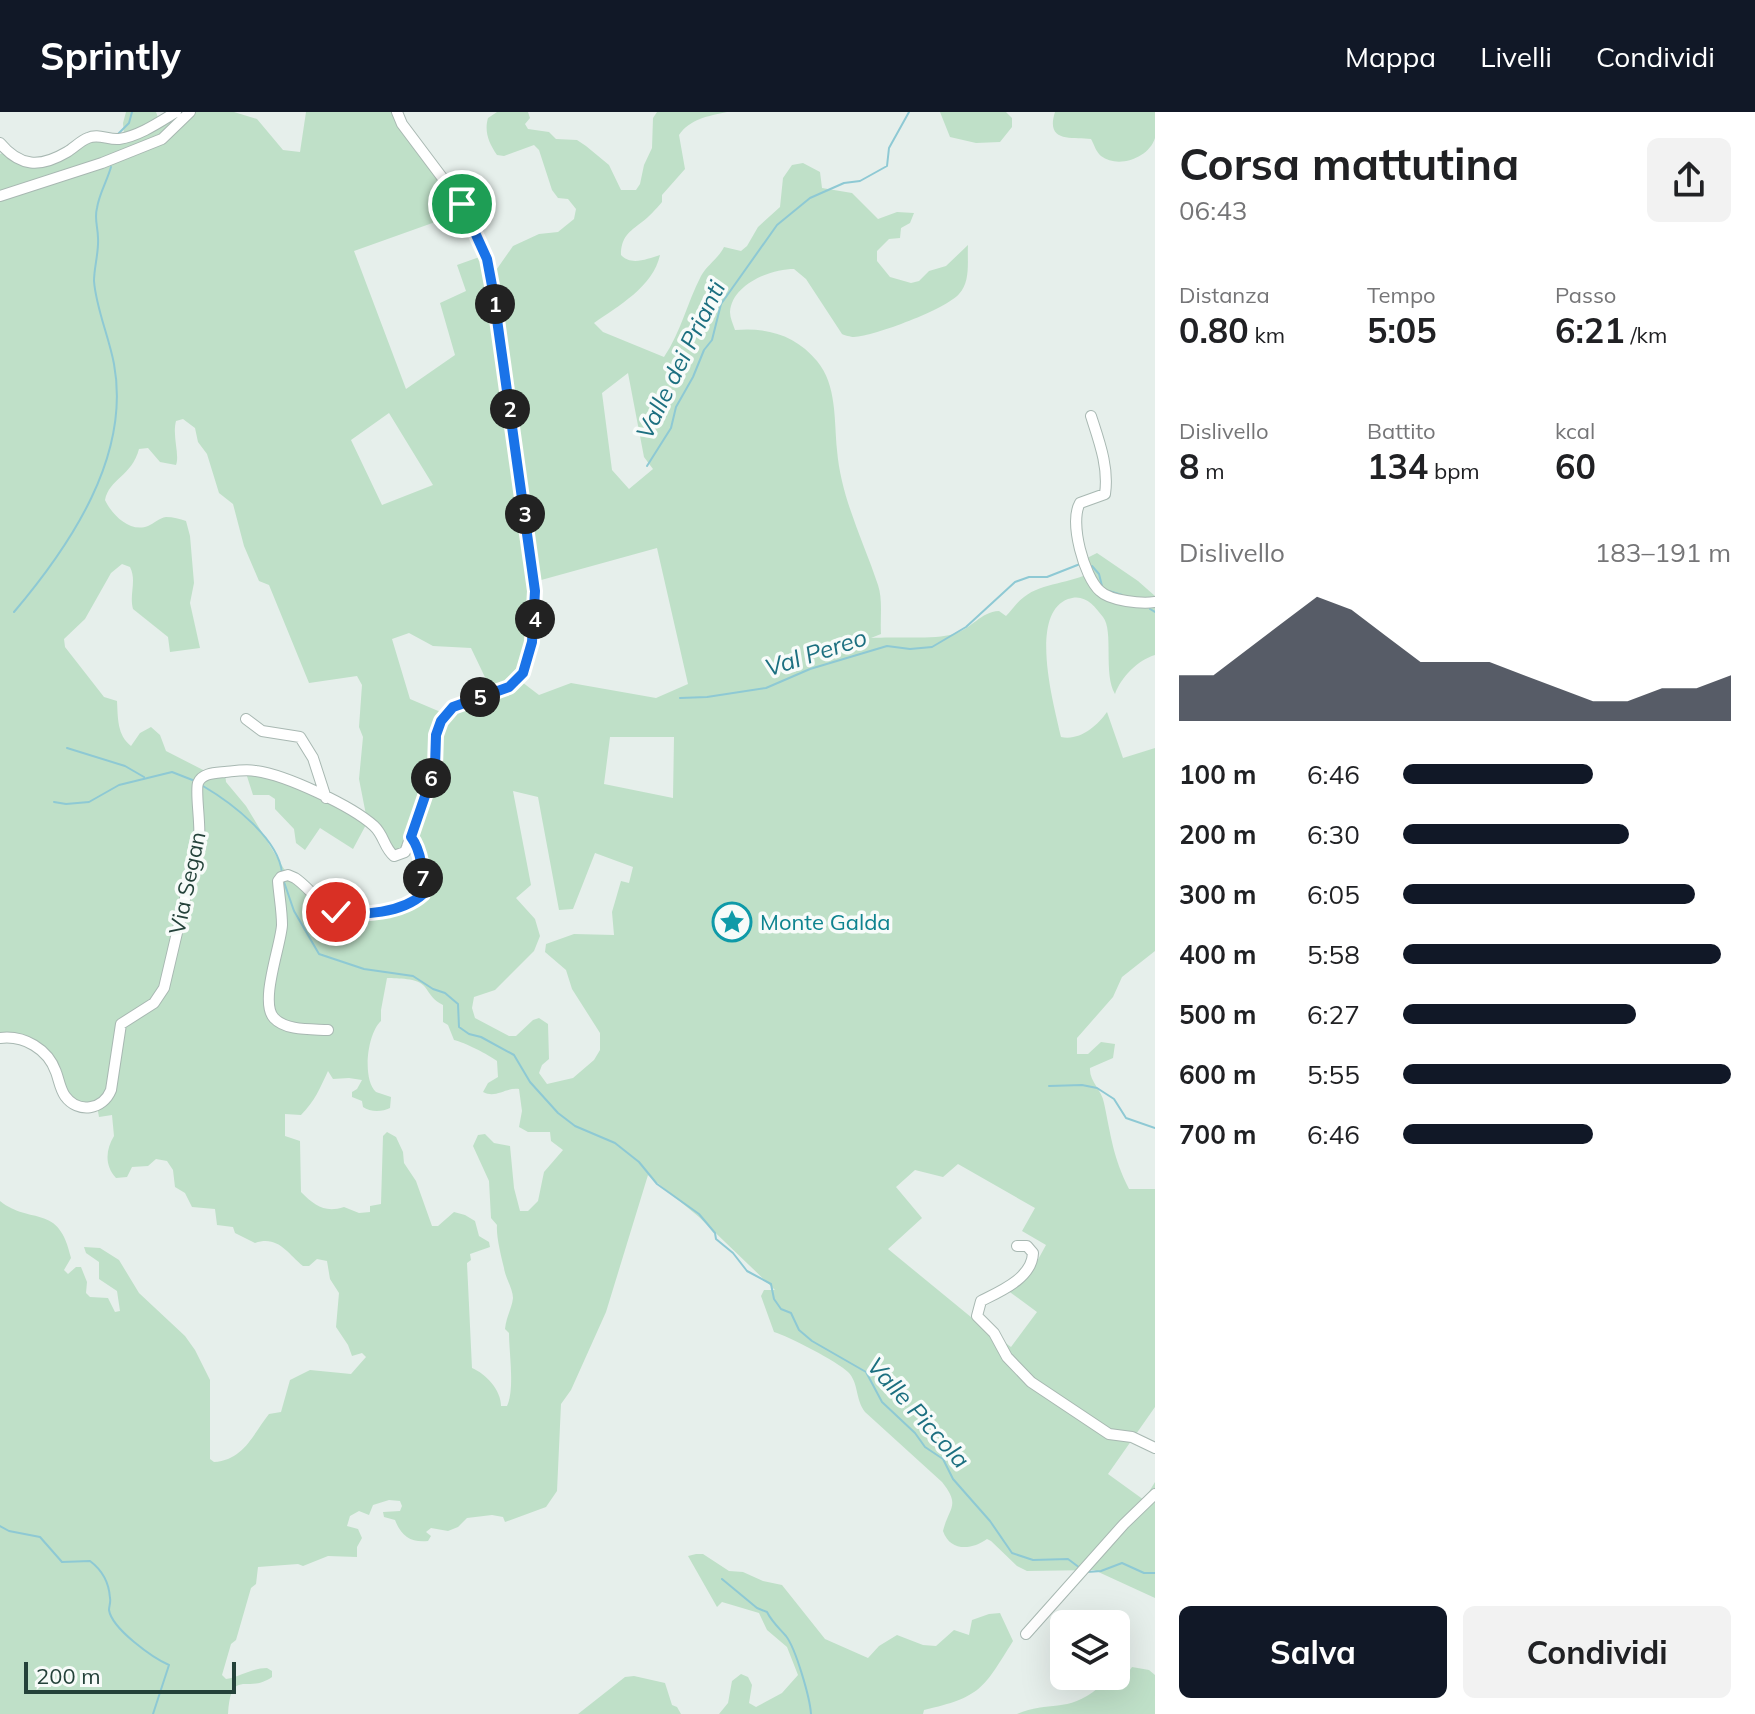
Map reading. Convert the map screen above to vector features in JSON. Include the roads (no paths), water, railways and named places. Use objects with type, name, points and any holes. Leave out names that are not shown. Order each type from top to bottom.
[{"type":"street","points":[[0,143],[11,156],[22,162],[36,163],[64,154],[97,135],[114,140],[132,136],[176,112]]},
{"type":"street","points":[[0,196],[162,139],[190,112]]},
{"type":"street","points":[[328,1030],[288,1026],[275,1020],[270,1012],[272,978],[282,927],[278,881],[288,875],[295,878],[336,912],[373,913],[416,900],[423,894],[416,843],[411,837],[435,767],[436,735],[441,721],[453,707],[509,687],[523,673],[532,642],[535,591],[487,259],[462,204],[402,124],[397,112]]},
{"type":"street","points":[[402,124],[407,112]]},
{"type":"street","points":[[1091,416],[1101,447],[1107,482],[1105,494],[1080,503],[1076,511],[1080,551],[1091,580],[1101,592],[1109,597],[1155,602]]},
{"type":"street","points":[[246,719],[262,731],[300,737],[313,758],[326,798]]},
{"type":"street","name":"Via Segan","points":[[0,1038],[18,1039],[42,1050],[51,1060],[67,1099],[78,1107],[92,1108],[108,1098],[121,1024],[154,1003],[164,988],[199,839],[197,786],[205,775],[252,770],[276,775],[373,824],[386,849],[394,856],[405,852],[411,837]]},
{"type":"street","points":[[1017,1246],[1027,1246],[1033,1253],[1032,1263],[1021,1277],[981,1301],[977,1316],[994,1333],[1007,1357],[1031,1382],[1109,1434],[1132,1437],[1155,1448]]},
{"type":"street","points":[[1026,1634],[1124,1524],[1155,1494]]},
{"type":"waterway","points":[[118,134],[129,123],[132,112]]},
{"type":"waterway","name":"Valle dei Prianti","points":[[647,466],[671,428],[676,407],[712,340],[721,304],[777,225],[810,198],[844,183],[860,181],[887,166],[889,148],[909,112]]},
{"type":"waterway","points":[[14,612],[75,529],[105,465],[113,432],[117,398],[114,364],[94,281],[98,243],[96,212],[111,167]]},
{"type":"waterway","name":"Val Pereo","points":[[680,698],[766,688],[810,669],[887,646],[910,649],[932,647],[966,627],[1015,582],[1029,577],[1047,577],[1080,564]]},
{"type":"waterway","name":"Val Pereo","points":[[1092,566],[1099,574],[1102,586]]},
{"type":"waterway","name":"Val Pereo","points":[[1109,591],[1122,595]]},
{"type":"waterway","name":"Val Pereo","points":[[1150,609],[1155,612]]},
{"type":"waterway","points":[[67,748],[125,766],[144,777]]},
{"type":"waterway","name":"Valle Piccola","points":[[54,802],[89,802],[119,785],[172,772],[195,781]]},
{"type":"waterway","name":"Valle Piccola","points":[[203,786],[240,812],[263,835],[279,860],[282,873]]},
{"type":"waterway","name":"Valle Piccola","points":[[284,882],[294,911],[319,954],[364,969],[413,976],[445,993],[458,1004],[459,1027],[514,1055],[530,1082],[558,1113],[575,1126],[615,1143],[639,1162],[657,1184],[699,1214],[715,1233],[716,1239],[733,1253],[747,1271],[771,1284],[774,1299],[781,1309],[791,1313],[799,1330],[812,1341],[866,1372],[882,1402],[915,1433],[925,1447],[943,1459],[953,1479],[990,1521],[1012,1553],[1033,1560],[1068,1559],[1080,1568]]},
{"type":"waterway","points":[[1049,1086],[1097,1088],[1114,1099],[1126,1118],[1155,1128]]},
{"type":"waterway","points":[[0,1526],[9,1531],[40,1537],[62,1562],[90,1561],[98,1568],[108,1587],[109,1610],[117,1626],[144,1650],[169,1665],[153,1714]]},
{"type":"waterway","name":"Valle Piccola","points":[[1087,1572],[1101,1571],[1122,1563],[1144,1573],[1155,1573]]},
{"type":"waterway","points":[[722,1579],[757,1608],[767,1612],[786,1636],[802,1674],[811,1714]]},
{"type":"place","name":"Monte Galda","points":[[732,922]]}]
